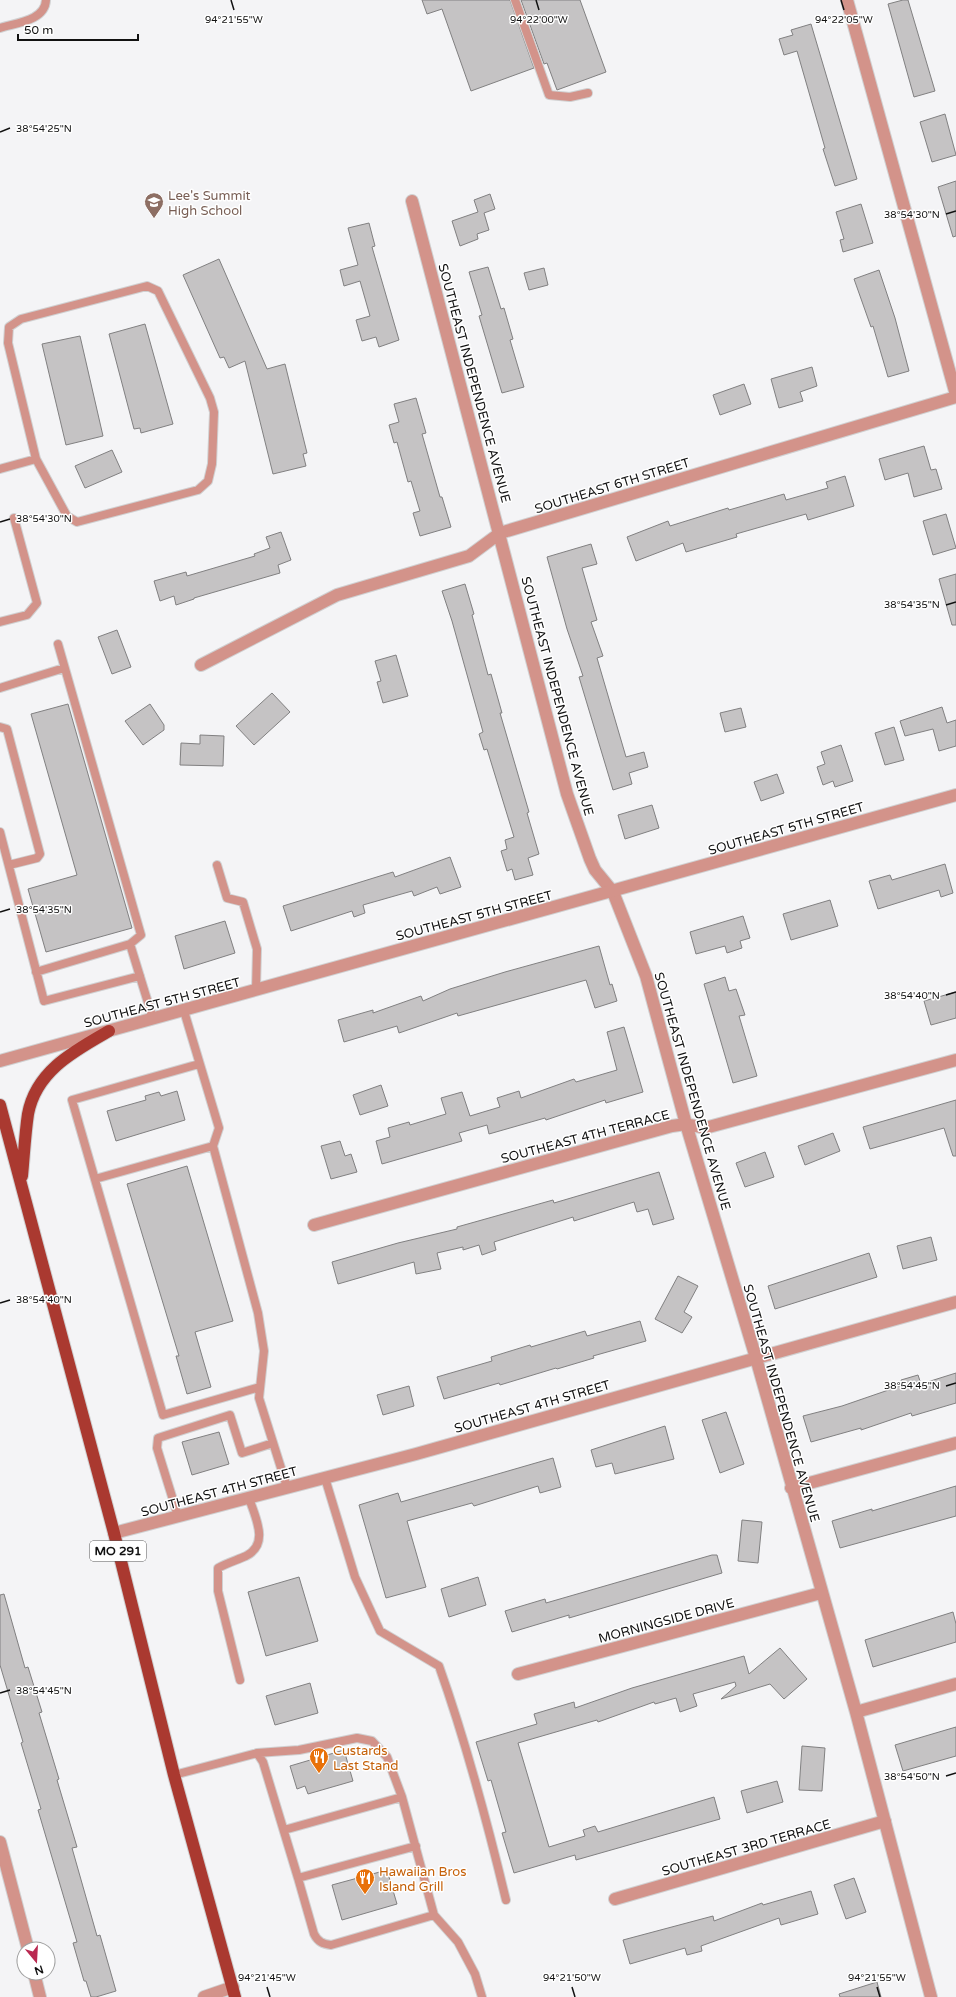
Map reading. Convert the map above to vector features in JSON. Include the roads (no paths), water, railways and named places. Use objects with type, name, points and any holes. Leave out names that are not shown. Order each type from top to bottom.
[{"type":"main road","points":[[21,1183],[28,1113],[38,1086],[44,1077],[59,1062],[79,1048],[109,1031]]},
{"type":"main road","name":"MO 291","points":[[0,1105],[114,1533],[174,1775],[234,1992]]},
{"type":"street","points":[[847,0],[956,396]]},
{"type":"street","name":"SOUTHEAST INDEPENDENCE AVENUE","points":[[412,201],[567,794],[596,870],[613,892],[646,976],[686,1124],[756,1358],[791,1488],[856,1712],[931,1997]]},
{"type":"street","name":"SOUTHEAST 6TH STREET","points":[[201,666],[337,595],[469,556],[500,533],[956,396]]},
{"type":"street","name":"SOUTHEAST 5TH STREET","points":[[0,1062],[153,1018],[184,1011],[613,892],[956,795]]},
{"type":"street","name":"SOUTHEAST 4TH TERRACE","points":[[314,1225],[672,1126],[686,1124],[705,1128],[956,1060]]},
{"type":"street","name":"SOUTHEAST 4TH STREET","points":[[114,1533],[325,1478],[956,1302]]},
{"type":"street","points":[[791,1488],[956,1443]]},
{"type":"street","name":"MORNINGSIDE DRIVE","points":[[518,1674],[821,1593]]},
{"type":"street","points":[[856,1712],[956,1684]]},
{"type":"street","name":"SOUTHEAST 3RD TERRACE","points":[[615,1900],[885,1821]]},
{"type":"street","points":[[0,1842],[26,1941]]},
{"type":"street","points":[[36,1981],[40,1997]]},
{"type":"street","points":[[204,1997],[234,1992]]},
{"type":"lane","points":[[0,28],[32,18],[43,11],[46,0]]},
{"type":"lane","points":[[515,0],[549,95],[570,97],[588,93]]},
{"type":"lane","points":[[147,286],[158,291],[210,398],[214,412],[212,464],[208,481],[198,490],[77,522],[67,516],[36,459],[8,343],[9,328],[21,319],[147,286]]},
{"type":"lane","points":[[0,469],[36,459]]},
{"type":"lane","points":[[0,622],[27,615],[37,603],[14,518]]},
{"type":"lane","points":[[36,972],[130,944],[141,935],[58,644]]},
{"type":"lane","points":[[0,688],[64,668]]},
{"type":"lane","points":[[0,727],[7,728],[40,854],[37,858],[9,865]]},
{"type":"lane","points":[[0,832],[44,1001],[140,976]]},
{"type":"lane","points":[[217,865],[227,898],[243,902],[257,949],[256,990]]},
{"type":"lane","points":[[130,944],[153,1018]]},
{"type":"lane","points":[[184,1011],[219,1128],[213,1146],[258,1313],[264,1351],[259,1398],[287,1487]]},
{"type":"lane","points":[[199,1064],[72,1100],[163,1415],[260,1387]]},
{"type":"lane","points":[[95,1179],[213,1146]]},
{"type":"lane","points":[[178,1516],[157,1448],[158,1438],[230,1415],[242,1453],[273,1443]]},
{"type":"lane","points":[[325,1478],[355,1577],[380,1631],[439,1666],[452,1702],[471,1768],[506,1900]]},
{"type":"lane","points":[[240,1680],[218,1591],[217,1578],[218,1568],[229,1561],[247,1556],[257,1548],[261,1535],[249,1498]]},
{"type":"lane","points":[[174,1775],[257,1753],[299,1750],[357,1738],[372,1741],[388,1757],[402,1797],[434,1915],[458,1942],[474,1974],[482,1997]]},
{"type":"lane","points":[[257,1753],[263,1762],[317,1940],[324,1944],[331,1945],[434,1915]]},
{"type":"lane","points":[[284,1830],[402,1797]]},
{"type":"lane","points":[[298,1878],[416,1846]]},
{"type":"place","name":"Lee's Summit High School","points":[[154,219]]},
{"type":"place","name":"Custards Last Stand","points":[[319,1774]]},
{"type":"place","name":"Hawaiian Bros Island Grill","points":[[365,1895]]}]
